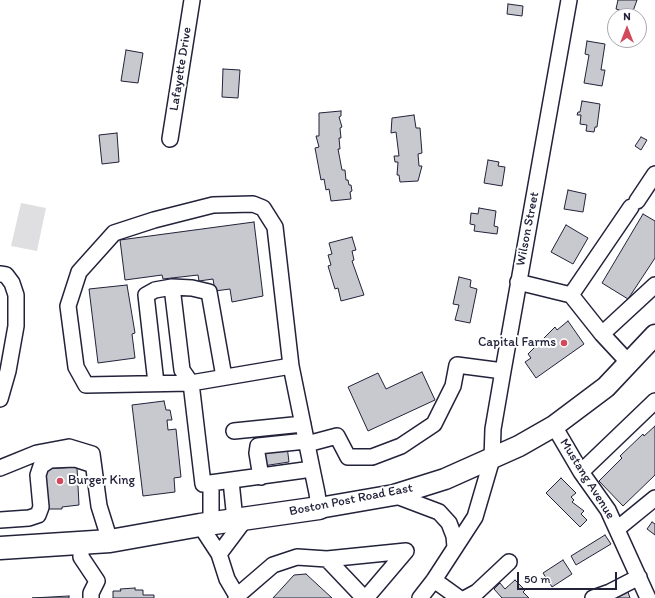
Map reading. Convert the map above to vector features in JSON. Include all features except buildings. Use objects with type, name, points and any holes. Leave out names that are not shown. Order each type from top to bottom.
[{"type":"highway","name":"Boston Post Road East","points":[[0,548],[80,544],[319,508]]},
{"type":"main road","name":"Boston Post Road East","points":[[319,508],[394,495],[445,479],[519,446],[554,426],[606,387],[655,335]]},
{"type":"street","name":"Lafayette Drive","points":[[170,139],[192,0]]},
{"type":"street","name":"Wilson Street","points":[[420,598],[434,580],[475,517],[492,459],[494,429],[503,371],[569,0]]},
{"type":"street","points":[[571,295],[655,174]]},
{"type":"street","points":[[291,366],[191,383],[86,385],[76,368],[68,306],[79,272],[114,234],[154,220],[213,205],[253,204],[263,208],[275,228],[291,366],[319,508]]},
{"type":"street","points":[[0,274],[6,275],[12,283],[16,296],[16,326],[8,371],[0,399]]},
{"type":"street","points":[[518,282],[571,295],[602,334],[629,363]]},
{"type":"street","points":[[602,334],[655,284]]},
{"type":"street","points":[[156,383],[146,295],[155,290],[172,287],[192,288],[208,292],[224,377]]},
{"type":"street","points":[[172,287],[182,370],[191,383],[203,484],[312,469]]},
{"type":"street","points":[[261,477],[257,453],[258,446],[307,443],[337,436],[348,457],[372,457],[401,446],[434,424],[453,386],[457,365],[503,371]]},
{"type":"street","points":[[581,472],[655,401]]},
{"type":"street","points":[[234,431],[303,424]]},
{"type":"street","name":"Mustang Avenue","points":[[554,426],[581,472],[608,510],[646,586]]},
{"type":"street","points":[[0,468],[37,453],[69,447],[92,454],[99,506],[110,540]]},
{"type":"street","points":[[0,520],[29,518],[38,515],[41,507],[38,475],[41,466],[50,460],[75,459],[94,465]]},
{"type":"street","points":[[219,554],[241,519],[232,481]]},
{"type":"street","points":[[211,483],[206,524],[219,554],[227,579],[236,597],[273,565],[297,557],[327,559],[406,551],[365,598],[327,559]]},
{"type":"street","points":[[394,495],[439,512],[450,523],[454,536],[455,547]]},
{"type":"street","points":[[617,529],[655,498]]},
{"type":"street","points":[[80,544],[81,557],[97,581],[91,593],[91,598]]},
{"type":"street","points":[[466,598],[477,592],[509,562]]},
{"type":"street","points":[[434,580],[459,598]]},
{"type":"street","points":[[593,598],[610,592],[646,586]]},
{"type":"shaded area","points":[[21,203],[46,208],[37,251],[11,246]]},
{"type":"place","name":"Capital Farms","points":[[564,343]]},
{"type":"place","name":"Burger King","points":[[60,481]]}]
